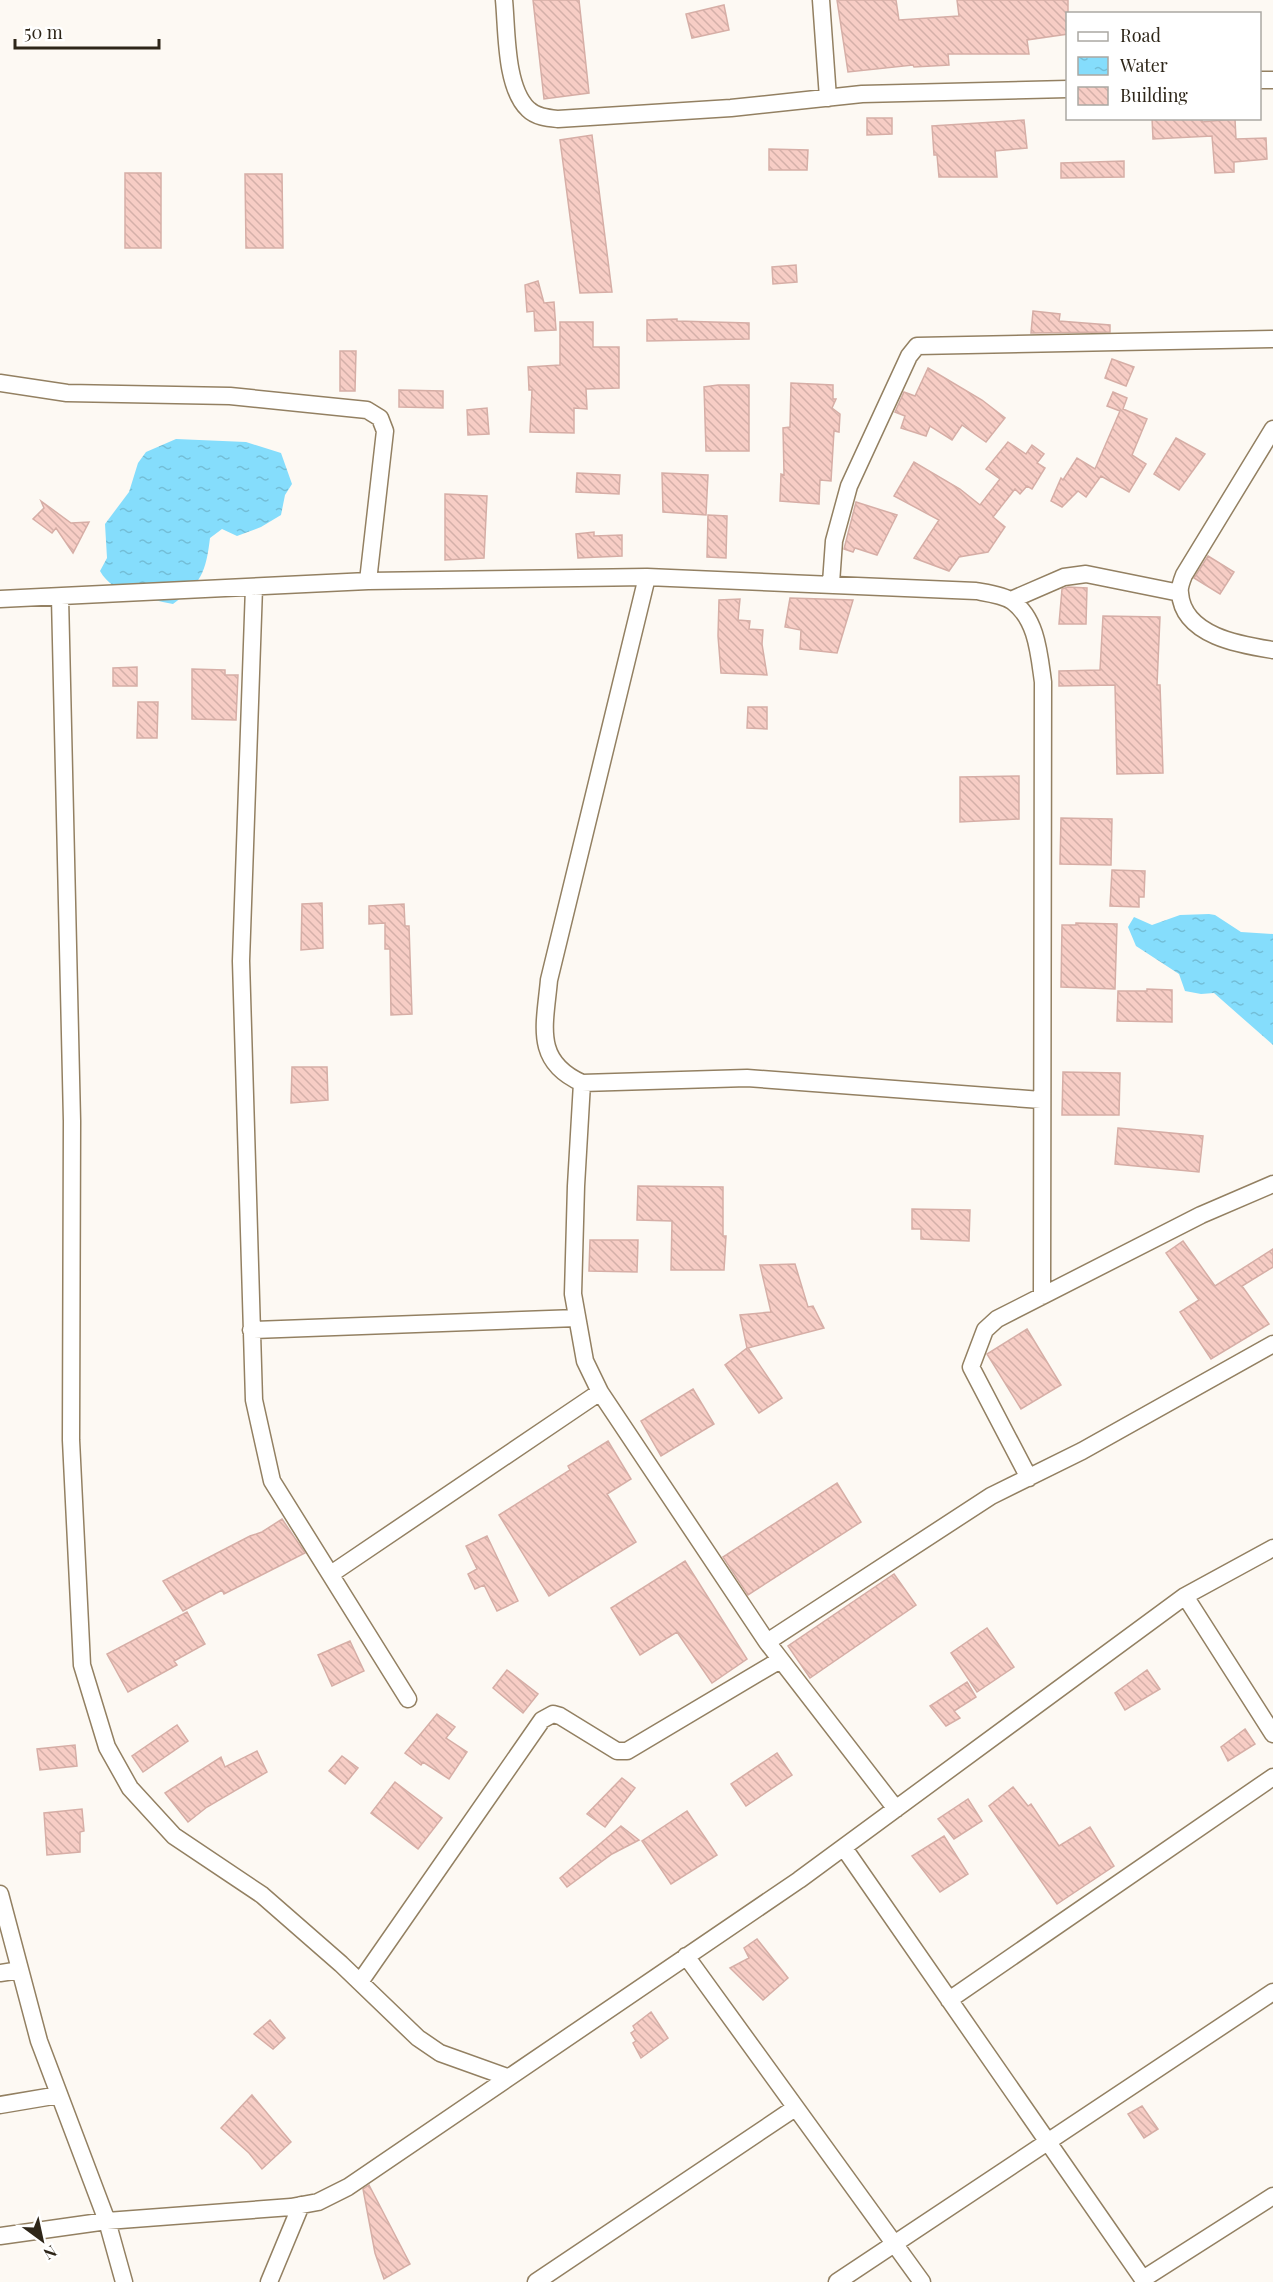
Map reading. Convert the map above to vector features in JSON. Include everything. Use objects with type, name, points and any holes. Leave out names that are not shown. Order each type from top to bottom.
[{"type":"street","points":[[504,0],[515,93],[528,110],[543,117],[558,119],[654,114],[861,94],[1066,89]]},
{"type":"street","points":[[821,0],[828,98]]},
{"type":"street","points":[[831,583],[834,541],[849,486],[909,356],[917,346],[1273,339]]},
{"type":"street","points":[[0,383],[68,393],[230,396],[367,410],[380,418],[385,431],[368,581]]},
{"type":"street","points":[[1273,429],[1184,575],[1180,593],[1193,622],[1213,634],[1239,644],[1273,650]]},
{"type":"street","points":[[1011,600],[1064,577],[1086,574],[1180,593]]},
{"type":"street","points":[[647,577],[549,980],[545,1031],[552,1062],[568,1077],[582,1083],[747,1078],[1041,1100]]},
{"type":"street","points":[[0,599],[368,581],[647,577],[831,583],[976,591],[1011,600],[1026,617],[1037,641],[1043,682],[1042,1296]]},
{"type":"street","points":[[254,587],[242,961],[254,1400],[272,1481],[408,1699]]},
{"type":"street","points":[[60,597],[72,1121],[71,1440],[82,1665],[107,1747],[130,1788],[174,1836],[262,1894],[360,1982],[418,2038],[440,2053],[507,2077]]},
{"type":"street","points":[[582,1083],[573,1294],[585,1361],[600,1392],[767,1642],[896,1809]]},
{"type":"street","points":[[1029,1478],[971,1367],[985,1330],[996,1319],[1201,1215],[1273,1184]]},
{"type":"street","points":[[251,1330],[577,1318]]},
{"type":"street","points":[[767,1642],[991,1496],[1082,1451],[1273,1344]]},
{"type":"street","points":[[331,1574],[600,1392]]},
{"type":"street","points":[[0,2236],[107,2221],[264,2211],[318,2202],[348,2187],[844,1848],[1185,1596],[1273,1548]]},
{"type":"street","points":[[1185,1596],[1273,1734]]},
{"type":"street","points":[[360,1982],[542,1720],[553,1714],[560,1716],[617,1751],[627,1751],[780,1660]]},
{"type":"street","points":[[949,2000],[1273,1777]]},
{"type":"street","points":[[844,1848],[1144,2281],[1273,2196]]},
{"type":"street","points":[[0,1893],[39,2041],[107,2221],[124,2282]]},
{"type":"street","points":[[687,1956],[922,2282]]},
{"type":"street","points":[[0,1973],[20,1970]]},
{"type":"street","points":[[837,2282],[896,2245],[1047,2141],[1273,1992]]},
{"type":"street","points":[[0,2105],[59,2095]]},
{"type":"street","points":[[536,2282],[795,2108]]},
{"type":"street","points":[[269,2282],[301,2205]]},
{"type":"water","points":[[176,439],[246,442],[281,453],[292,484],[285,495],[281,515],[261,527],[237,536],[222,529],[210,538],[204,569],[190,590],[173,604],[142,598],[122,591],[106,579],[100,571],[107,558],[105,524],[129,492],[138,463],[146,452]]},
{"type":"water","points":[[1180,915],[1215,915],[1241,932],[1273,934],[1273,1045],[1214,993],[1201,994],[1185,991],[1179,974],[1136,946],[1128,927],[1134,917],[1152,925]]},
{"type":"building","points":[[533,0],[579,0],[589,93],[544,99]]},
{"type":"building","points":[[837,0],[896,0],[899,20],[959,16],[957,0],[1068,0],[1066,34],[1027,40],[1029,54],[948,54],[949,65],[914,67],[913,65],[848,72]]},
{"type":"building","points":[[724,5],[729,30],[692,38],[686,14]]},
{"type":"building","points":[[867,118],[892,118],[892,134],[867,135]]},
{"type":"building","points":[[1024,120],[1027,148],[995,151],[997,177],[939,177],[937,155],[934,155],[932,126]]},
{"type":"building","points":[[1152,120],[1202,120],[1202,122],[1235,120],[1236,139],[1266,138],[1267,159],[1234,162],[1234,172],[1215,173],[1212,136],[1153,139]]},
{"type":"building","points":[[592,135],[612,292],[580,293],[560,140]]},
{"type":"building","points":[[769,149],[808,150],[807,170],[769,170]]},
{"type":"building","points":[[1124,161],[1124,177],[1061,178],[1061,163]]},
{"type":"building","points":[[125,173],[161,173],[161,248],[125,248]]},
{"type":"building","points":[[245,174],[282,174],[283,248],[246,248]]},
{"type":"building","points":[[796,265],[797,282],[773,284],[772,267]]},
{"type":"building","points":[[538,281],[544,303],[554,302],[556,330],[535,331],[534,311],[527,312],[525,285]]},
{"type":"building","points":[[1033,311],[1060,314],[1059,321],[1110,325],[1110,332],[1031,333]]},
{"type":"building","points":[[677,319],[677,321],[749,323],[749,339],[647,341],[647,320]]},
{"type":"building","points":[[560,322],[593,322],[593,347],[619,347],[619,388],[586,389],[587,409],[574,408],[574,433],[530,432],[532,390],[529,390],[528,367],[560,365]]},
{"type":"building","points":[[340,351],[356,351],[355,391],[340,391]]},
{"type":"building","points":[[1112,359],[1134,367],[1126,386],[1105,378]]},
{"type":"building","points":[[928,368],[982,400],[1005,418],[986,442],[962,425],[952,440],[930,426],[926,436],[901,428],[905,416],[895,412],[904,392],[915,396]]},
{"type":"building","points":[[791,383],[833,385],[833,399],[836,399],[832,408],[840,414],[839,432],[834,431],[831,481],[820,480],[819,504],[780,501],[781,474],[784,475],[783,428],[790,427]]},
{"type":"building","points":[[749,385],[749,451],[706,451],[704,387]]},
{"type":"building","points":[[399,390],[443,391],[443,408],[399,407]]},
{"type":"building","points":[[1113,392],[1127,398],[1123,409],[1147,419],[1132,455],[1146,464],[1129,492],[1101,476],[1086,497],[1078,491],[1062,507],[1051,501],[1061,478],[1063,480],[1077,458],[1095,469],[1120,411],[1107,406]]},
{"type":"building","points":[[487,408],[489,434],[468,435],[467,410]]},
{"type":"building","points":[[1176,438],[1205,454],[1179,490],[1154,474]]},
{"type":"building","points":[[1008,442],[1026,454],[1032,445],[1044,454],[1037,463],[1045,468],[1032,489],[1027,486],[1020,494],[1015,489],[993,517],[1005,527],[988,552],[959,557],[949,571],[914,558],[939,520],[894,496],[914,462],[960,489],[980,505],[1000,479],[986,469]]},
{"type":"building","points":[[577,473],[620,475],[619,494],[576,492]]},
{"type":"building","points":[[662,473],[708,475],[706,515],[663,512]]},
{"type":"building","points":[[445,494],[487,496],[484,558],[445,560]]},
{"type":"building","points":[[41,501],[71,523],[89,522],[73,553],[56,528],[52,533],[33,519],[44,508]]},
{"type":"building","points":[[856,502],[897,515],[877,555],[855,548],[853,552],[844,549]]},
{"type":"building","points":[[708,515],[727,516],[726,558],[707,557]]},
{"type":"building","points":[[594,532],[594,536],[622,535],[622,556],[578,558],[576,534]]},
{"type":"building","points":[[1208,556],[1234,572],[1220,594],[1194,578]]},
{"type":"building","points":[[1087,588],[1086,624],[1059,624],[1062,589]]},
{"type":"building","points":[[790,598],[853,600],[837,653],[800,649],[801,630],[785,627]]},
{"type":"building","points":[[740,599],[738,620],[750,621],[749,629],[763,630],[762,644],[767,675],[721,673],[718,636],[719,600]]},
{"type":"building","points":[[1103,616],[1160,617],[1157,685],[1160,685],[1163,773],[1117,774],[1115,685],[1059,686],[1059,671],[1100,670]]},
{"type":"building","points":[[137,667],[137,686],[113,686],[113,668]]},
{"type":"building","points":[[192,669],[225,670],[225,675],[238,675],[236,720],[192,719]]},
{"type":"building","points":[[138,702],[158,702],[157,738],[137,738]]},
{"type":"building","points":[[748,707],[767,707],[767,729],[747,728]]},
{"type":"building","points":[[1019,776],[1019,819],[960,822],[960,777]]},
{"type":"building","points":[[1061,818],[1112,819],[1111,865],[1060,864]]},
{"type":"building","points":[[1112,870],[1145,871],[1144,897],[1139,897],[1139,907],[1110,906]]},
{"type":"building","points":[[322,903],[323,948],[301,950],[302,904]]},
{"type":"building","points":[[404,904],[405,926],[409,926],[412,1014],[391,1015],[390,949],[385,949],[385,923],[369,924],[369,906]]},
{"type":"building","points":[[1076,923],[1117,924],[1115,989],[1061,987],[1062,925],[1076,925]]},
{"type":"building","points":[[1147,989],[1172,990],[1172,1022],[1117,1021],[1118,991],[1147,991]]},
{"type":"building","points":[[292,1067],[327,1067],[328,1100],[291,1103]]},
{"type":"building","points":[[1063,1072],[1120,1073],[1119,1115],[1062,1115]]},
{"type":"building","points":[[1118,1128],[1203,1136],[1199,1172],[1115,1164]]},
{"type":"building","points":[[638,1186],[723,1187],[723,1236],[726,1236],[724,1270],[671,1270],[672,1221],[637,1220]]},
{"type":"building","points":[[912,1209],[970,1210],[969,1241],[921,1239],[921,1229],[912,1229]]},
{"type":"building","points":[[590,1240],[638,1240],[637,1272],[589,1271]]},
{"type":"building","points":[[1183,1241],[1215,1286],[1273,1249],[1273,1267],[1242,1286],[1269,1324],[1211,1359],[1180,1312],[1199,1300],[1166,1253]]},
{"type":"building","points":[[795,1264],[808,1307],[813,1306],[824,1328],[748,1348],[782,1398],[759,1413],[725,1365],[747,1348],[740,1315],[771,1312],[760,1265]]},
{"type":"building","points":[[1027,1329],[1061,1385],[1021,1409],[987,1354]]},
{"type":"building","points":[[693,1389],[714,1424],[661,1456],[641,1421]]},
{"type":"building","points":[[608,1441],[631,1479],[607,1494],[636,1542],[549,1596],[499,1515],[570,1470],[568,1466]]},
{"type":"building","points":[[837,1483],[861,1522],[748,1595],[723,1557]]},
{"type":"building","points":[[282,1519],[305,1553],[224,1594],[222,1590],[183,1611],[163,1581],[262,1532]]},
{"type":"building","points":[[487,1536],[518,1601],[497,1611],[484,1585],[475,1589],[468,1574],[477,1569],[466,1546]]},
{"type":"building","points":[[685,1561],[747,1659],[712,1683],[677,1632],[640,1655],[611,1608]]},
{"type":"building","points":[[894,1574],[916,1605],[810,1678],[788,1646]]},
{"type":"building","points":[[187,1612],[205,1644],[174,1661],[177,1665],[128,1692],[107,1654]]},
{"type":"building","points":[[987,1628],[1014,1667],[977,1692],[951,1653]]},
{"type":"building","points":[[350,1641],[364,1671],[332,1686],[318,1655]]},
{"type":"building","points":[[507,1670],[538,1694],[523,1713],[493,1688]]},
{"type":"building","points":[[1147,1670],[1160,1689],[1125,1710],[1115,1693]]},
{"type":"building","points":[[967,1682],[976,1697],[954,1711],[960,1718],[946,1726],[930,1706]]},
{"type":"building","points":[[437,1714],[455,1727],[446,1738],[467,1752],[449,1779],[423,1762],[421,1765],[405,1753]]},
{"type":"building","points":[[177,1725],[188,1741],[143,1772],[132,1756]]},
{"type":"building","points":[[1245,1729],[1255,1744],[1228,1761],[1221,1747]]},
{"type":"building","points":[[75,1745],[77,1766],[40,1770],[37,1749]]},
{"type":"building","points":[[257,1751],[267,1772],[207,1807],[188,1822],[165,1793],[221,1757],[225,1767]]},
{"type":"building","points":[[777,1753],[792,1775],[746,1806],[731,1784]]},
{"type":"building","points":[[342,1756],[358,1768],[345,1784],[329,1771]]},
{"type":"building","points":[[622,1778],[635,1788],[605,1827],[587,1814]]},
{"type":"building","points":[[395,1782],[442,1818],[418,1849],[371,1813]]},
{"type":"building","points":[[1013,1787],[1028,1806],[1031,1804],[1059,1846],[1090,1827],[1114,1866],[1057,1904],[989,1806]]},
{"type":"building","points":[[968,1799],[982,1821],[954,1839],[938,1819]]},
{"type":"building","points":[[82,1809],[84,1831],[80,1832],[80,1852],[47,1855],[44,1813]]},
{"type":"building","points":[[687,1811],[717,1855],[671,1884],[642,1841]]},
{"type":"building","points":[[621,1826],[639,1840],[612,1854],[567,1887],[560,1878]]},
{"type":"building","points":[[944,1836],[968,1874],[940,1892],[912,1856]]},
{"type":"building","points":[[757,1939],[788,1978],[763,2000],[730,1968],[749,1958],[744,1948]]},
{"type":"building","points":[[651,2012],[668,2038],[641,2058],[633,2043],[636,2041],[631,2033],[635,2030],[633,2026]]},
{"type":"building","points":[[270,2020],[285,2038],[273,2049],[254,2034]]},
{"type":"building","points":[[252,2095],[291,2142],[262,2169],[249,2153],[221,2128]]},
{"type":"building","points":[[1142,2106],[1158,2129],[1144,2138],[1128,2114]]},
{"type":"building","points":[[369,2185],[410,2264],[384,2279],[375,2253],[363,2189]]}]
